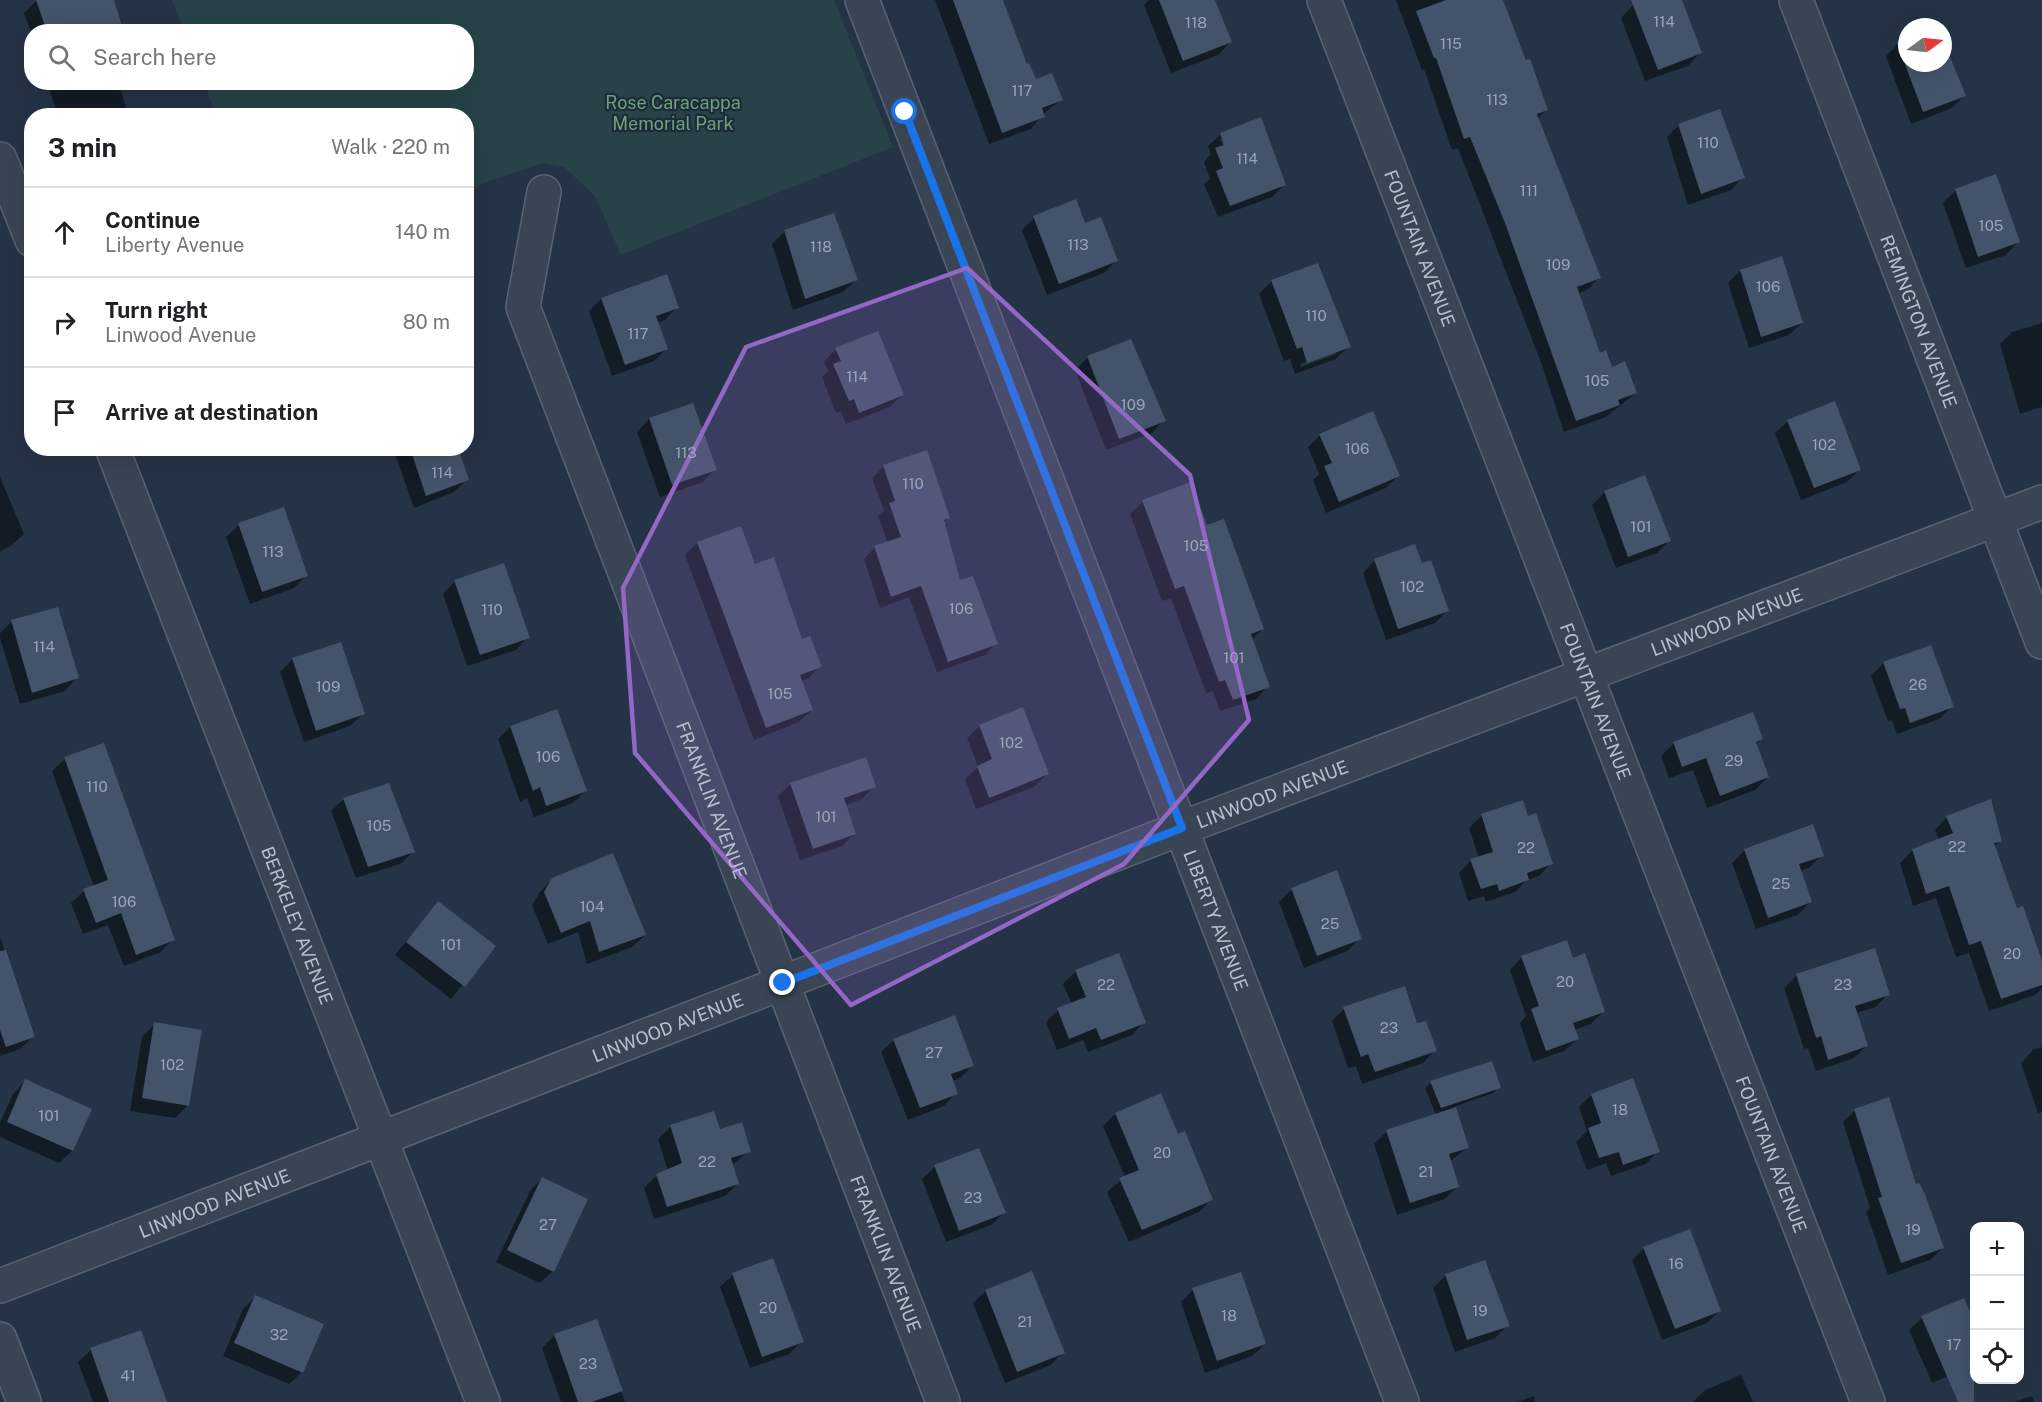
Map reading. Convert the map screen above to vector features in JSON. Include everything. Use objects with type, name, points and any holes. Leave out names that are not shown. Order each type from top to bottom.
[{"type":"street","name":"LIBERTY AVENUE","points":[[862,0],[1402,1402]]},
{"type":"street","name":"FOUNTAIN AVENUE","points":[[1324,0],[1868,1402]]},
{"type":"street","name":"REMINGTON AVENUE","points":[[1796,0],[2042,642]]},
{"type":"street","points":[[0,159],[24,220]]},
{"type":"street","name":"FRANKLIN AVENUE","points":[[544,192],[523,307],[943,1402]]},
{"type":"street","name":"BERKELEY AVENUE","points":[[115,456],[483,1402]]},
{"type":"street","name":"LINWOOD AVENUE","points":[[0,1286],[381,1141],[1182,828],[2042,502]]},
{"type":"street","points":[[0,1339],[24,1402]]},
{"type":"highlighted area","points":[[967,268],[1190,475],[1249,720],[1124,864],[851,1005],[635,753],[623,588],[746,347]]},
{"type":"green space","name":"Rose Caracappa Memorial Park","points":[[172,0],[834,0],[893,147],[621,255],[595,196],[564,167],[543,163],[474,187],[474,108],[213,108],[207,90],[474,90],[474,24],[181,24]]},
{"type":"building","points":[[36,0],[114,0],[122,24],[44,24]]},
{"type":"building","points":[[953,0],[1003,0],[1027,64],[1029,63],[1036,79],[1052,73],[1063,100],[1042,108],[1045,117],[1002,133]]},
{"type":"building","points":[[1159,0],[1215,0],[1232,42],[1183,61]]},
{"type":"building","points":[[1446,0],[1503,0],[1526,60],[1530,59],[1548,110],[1537,114],[1601,278],[1577,287],[1600,353],[1606,350],[1612,367],[1625,361],[1637,393],[1618,400],[1620,405],[1576,421],[1505,223],[1470,137],[1464,139],[1436,58],[1434,58],[1416,11]]},
{"type":"building","points":[[1631,0],[1682,0],[1702,53],[1658,70]]},
{"type":"building","points":[[1952,62],[1966,96],[1923,112],[1908,72],[1952,72]]},
{"type":"building","points":[[1720,109],[1745,178],[1701,194],[1678,124]]},
{"type":"building","points":[[1261,117],[1286,185],[1230,206],[1216,171],[1223,168],[1215,148],[1224,145],[1220,133]]},
{"type":"building","points":[[1996,174],[2020,242],[1978,257],[1955,189]]},
{"type":"building","points":[[1076,199],[1085,223],[1101,217],[1118,261],[1059,284],[1033,216]]},
{"type":"building","points":[[834,213],[858,280],[805,299],[784,230]]},
{"type":"building","points":[[1782,256],[1803,323],[1761,337],[1740,270]]},
{"type":"building","points":[[1318,263],[1351,347],[1307,363],[1302,347],[1297,349],[1271,280]]},
{"type":"building","points":[[667,274],[679,308],[656,316],[668,349],[625,365],[601,298]]},
{"type":"building","points":[[878,331],[904,395],[859,413],[854,399],[849,401],[833,364],[841,361],[835,348]]},
{"type":"building","points":[[1131,339],[1166,421],[1119,439],[1087,356]]},
{"type":"building","points":[[1835,401],[1861,470],[1814,488],[1787,420]]},
{"type":"building","points":[[693,403],[717,470],[672,485],[649,418]]},
{"type":"building","points":[[1373,411],[1400,476],[1339,502],[1324,466],[1332,463],[1319,434]]},
{"type":"building","points":[[927,450],[950,518],[944,520],[960,580],[973,576],[998,644],[948,662],[921,586],[891,597],[874,546],[901,537],[889,503],[895,501],[883,465]]},
{"type":"building","points":[[413,456],[461,456],[469,480],[426,496]]},
{"type":"building","points":[[1645,475],[1671,541],[1628,557],[1604,491]]},
{"type":"building","points":[[1191,482],[1207,525],[1224,519],[1264,629],[1251,634],[1270,687],[1233,700],[1225,680],[1219,682],[1184,586],[1175,589],[1142,500]]},
{"type":"building","points":[[284,507],[308,576],[262,592],[238,523]]},
{"type":"building","points":[[741,526],[755,564],[774,557],[802,639],[810,636],[822,667],[800,675],[813,710],[766,728],[697,542]]},
{"type":"building","points":[[1415,544],[1422,563],[1431,560],[1449,611],[1398,629],[1374,559]]},
{"type":"building","points":[[504,563],[530,638],[480,655],[454,580]]},
{"type":"building","points":[[58,607],[79,678],[32,693],[11,620]]},
{"type":"building","points":[[341,642],[365,714],[316,731],[292,658]]},
{"type":"building","points":[[1931,645],[1954,707],[1910,723],[1905,708],[1900,709],[1883,662]]},
{"type":"building","points":[[1023,707],[1049,774],[989,798],[977,766],[992,759],[979,725]]},
{"type":"building","points":[[557,709],[587,791],[546,806],[540,787],[533,791],[510,726]]},
{"type":"building","points":[[1753,712],[1763,739],[1756,742],[1769,777],[1720,796],[1706,758],[1682,767],[1673,742]]},
{"type":"building","points":[[104,743],[175,940],[136,955],[121,913],[96,923],[83,889],[108,880],[64,757]]},
{"type":"building","points":[[866,757],[876,787],[844,798],[856,834],[813,849],[790,783]]},
{"type":"building","points":[[389,783],[415,852],[368,867],[343,798]]},
{"type":"building","points":[[1991,799],[2002,842],[1994,843],[2017,908],[2023,906],[2042,961],[2042,985],[2001,999],[1981,941],[1969,945],[1949,886],[1926,894],[1912,849],[1953,833],[1946,816]]},
{"type":"building","points":[[1523,800],[1528,816],[1536,813],[1553,864],[1527,873],[1529,880],[1499,891],[1497,884],[1481,889],[1470,859],[1493,852],[1481,814]]},
{"type":"building","points":[[1813,824],[1824,856],[1799,864],[1812,902],[1768,918],[1744,849]]},
{"type":"building","points":[[613,853],[646,935],[599,952],[590,921],[561,933],[544,892],[552,878]]},
{"type":"building","points":[[1337,870],[1362,939],[1317,956],[1291,888]]},
{"type":"building","points":[[438,901],[496,946],[465,987],[406,942]]},
{"type":"building","points":[[1567,940],[1573,958],[1585,953],[1605,1012],[1573,1023],[1579,1039],[1546,1051],[1531,1009],[1539,1006],[1521,956]]},
{"type":"building","points":[[1875,948],[1890,995],[1855,1006],[1868,1046],[1828,1060],[1821,1036],[1816,1038],[1796,974]]},
{"type":"building","points":[[6,950],[35,1037],[6,1047],[0,1030],[0,951]]},
{"type":"building","points":[[1119,953],[1146,1023],[1101,1040],[1096,1028],[1069,1039],[1057,1008],[1086,997],[1075,970]]},
{"type":"building","points":[[1405,986],[1417,1023],[1426,1021],[1437,1051],[1375,1072],[1368,1054],[1361,1057],[1343,1007]]},
{"type":"building","points":[[955,1015],[974,1066],[951,1074],[958,1094],[920,1108],[893,1039]]},
{"type":"building","points":[[154,1022],[202,1030],[189,1106],[142,1098]]},
{"type":"building","points":[[1492,1061],[1501,1088],[1441,1108],[1430,1081]]},
{"type":"building","points":[[1633,1078],[1660,1152],[1623,1165],[1619,1152],[1599,1158],[1588,1128],[1601,1123],[1591,1094]]},
{"type":"building","points":[[25,1079],[92,1109],[73,1151],[7,1122]]},
{"type":"building","points":[[1161,1093],[1178,1134],[1185,1131],[1213,1200],[1142,1230],[1119,1178],[1139,1170],[1115,1113]]},
{"type":"building","points":[[1889,1097],[1916,1184],[1919,1183],[1925,1194],[1944,1248],[1901,1263],[1878,1198],[1882,1197],[1854,1109]]},
{"type":"building","points":[[1456,1107],[1469,1148],[1449,1154],[1459,1187],[1410,1203],[1386,1130]]},
{"type":"building","points":[[714,1111],[720,1129],[742,1122],[751,1152],[731,1158],[739,1184],[667,1207],[656,1174],[682,1163],[670,1125]]},
{"type":"building","points":[[979,1148],[1006,1213],[959,1231],[934,1165]]},
{"type":"building","points":[[542,1177],[588,1199],[554,1272],[507,1250]]},
{"type":"building","points":[[1690,1229],[1721,1311],[1675,1329],[1643,1247]]},
{"type":"building","points":[[773,1258],[804,1342],[762,1357],[732,1273]]},
{"type":"building","points":[[1485,1260],[1510,1326],[1467,1340],[1445,1274]]},
{"type":"building","points":[[1032,1271],[1065,1353],[1017,1372],[985,1290]]},
{"type":"building","points":[[1241,1272],[1266,1344],[1217,1361],[1192,1288]]},
{"type":"building","points":[[255,1295],[324,1324],[303,1373],[234,1343]]},
{"type":"building","points":[[1964,1298],[1970,1312],[1970,1384],[1974,1384],[1974,1402],[1958,1402],[1921,1316]]},
{"type":"building","points":[[597,1319],[623,1391],[592,1402],[578,1402],[554,1334]]},
{"type":"building","points":[[141,1330],[167,1402],[109,1402],[90,1348]]},
{"type":"route","points":[[783,983],[1182,828],[905,112]]}]
